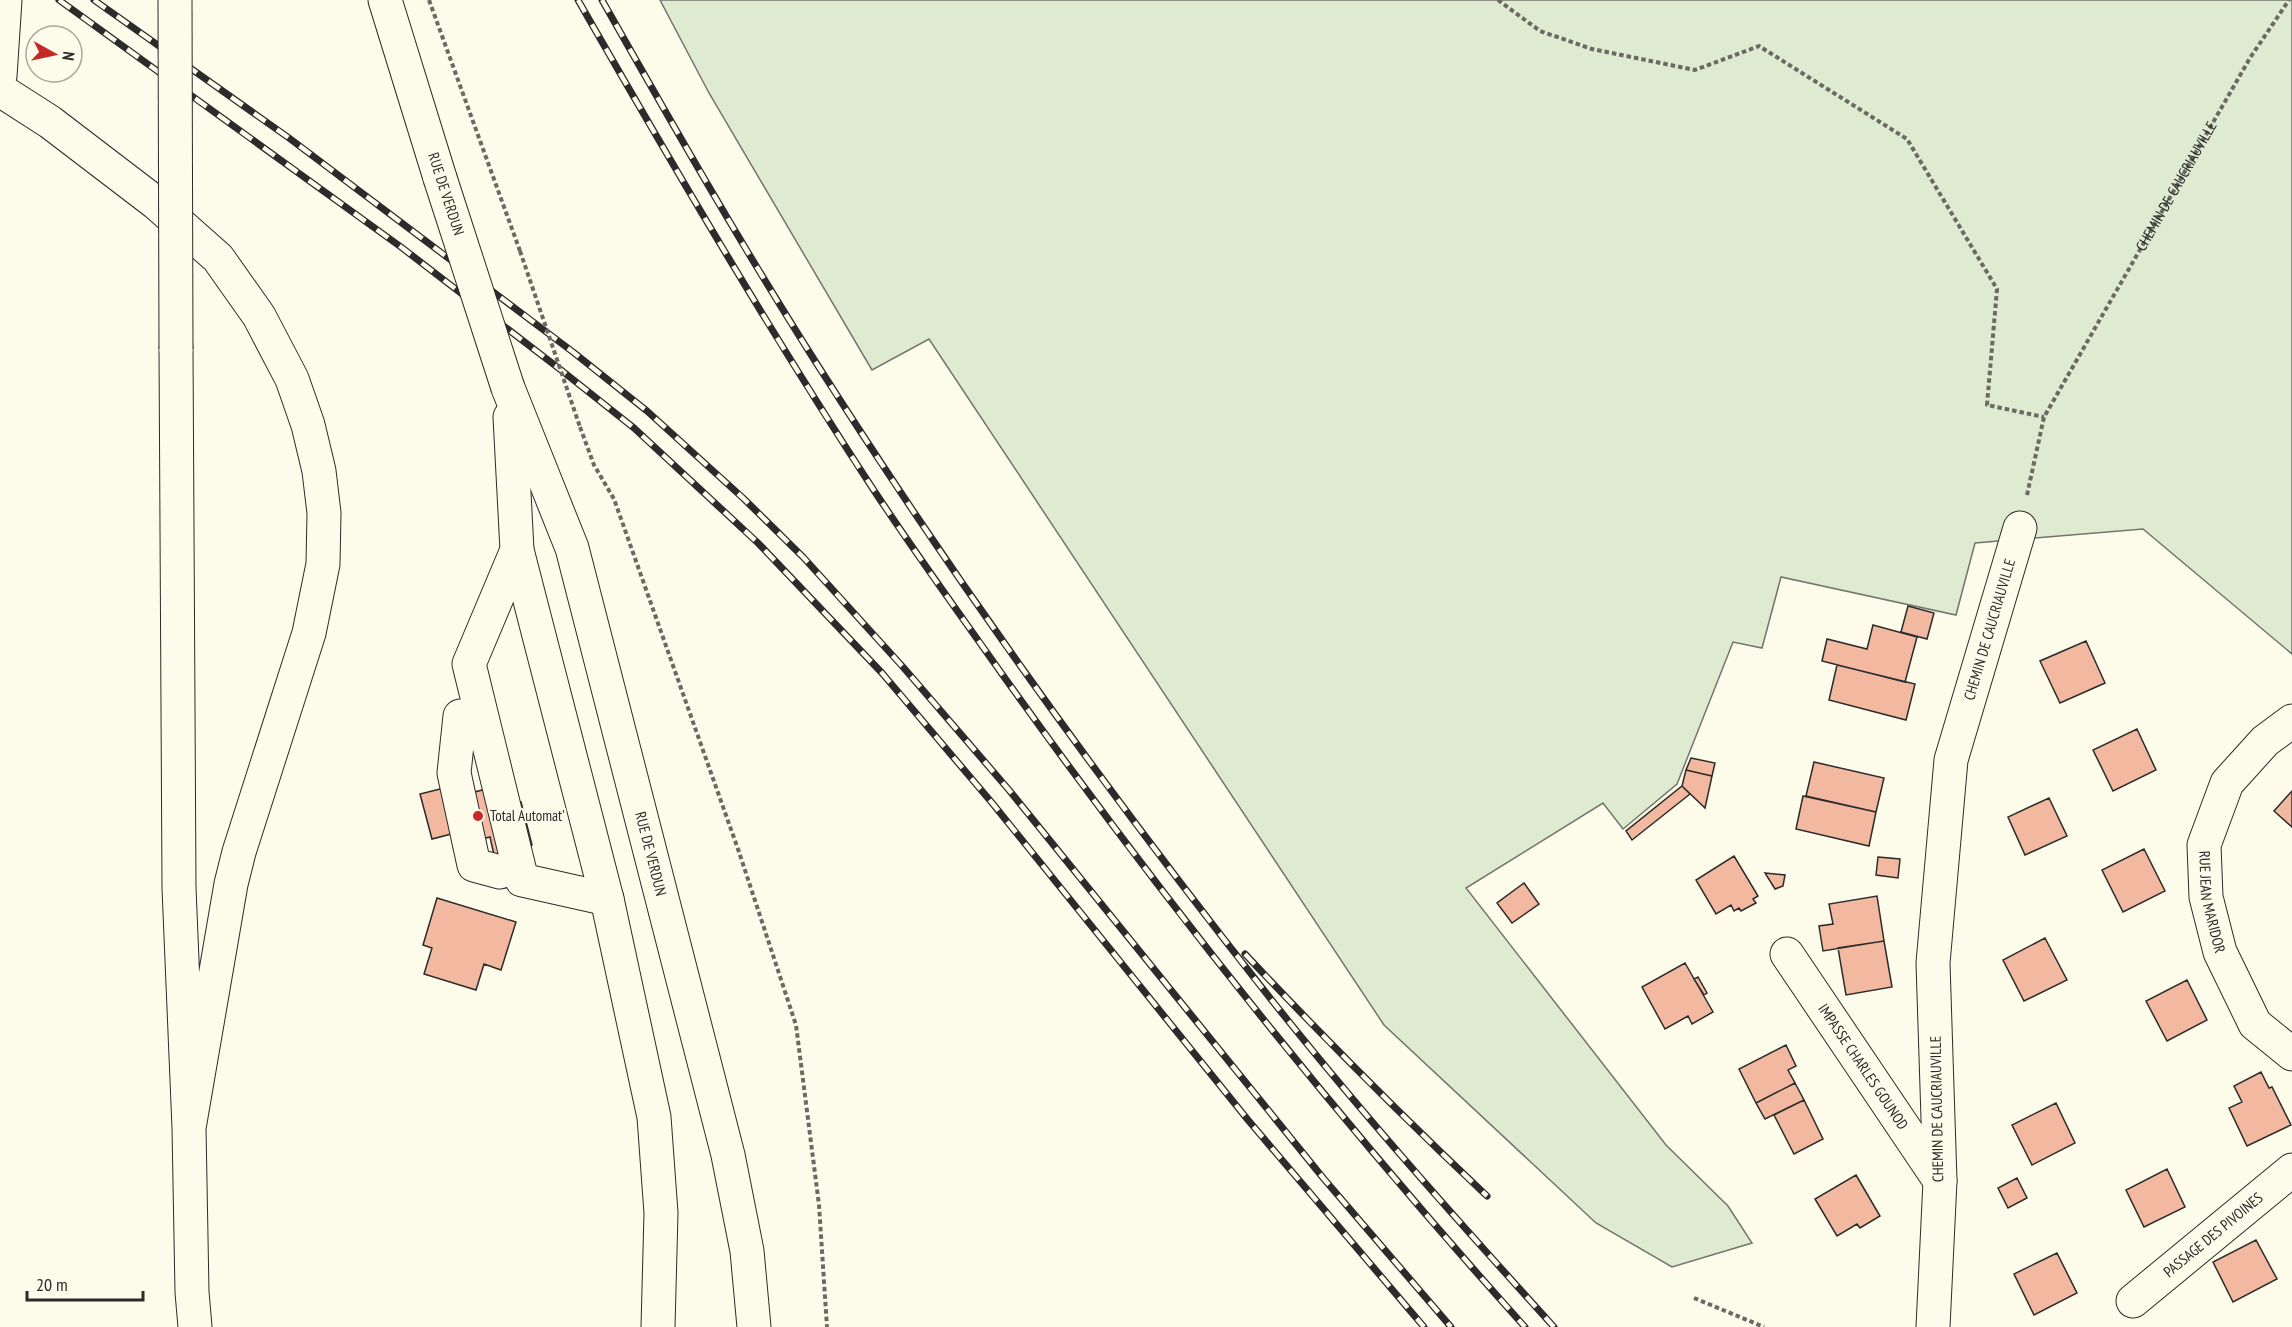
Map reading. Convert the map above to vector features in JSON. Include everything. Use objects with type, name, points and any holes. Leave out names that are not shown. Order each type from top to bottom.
[{"type":"main road","points":[[0,76],[5,0]]},
{"type":"main road","points":[[175,0],[179,888],[195,1327]]},
{"type":"main road","name":"RUE DE VERDUN","points":[[385,0],[508,388],[572,548],[728,1155],[747,1251],[754,1327]]},
{"type":"main road","points":[[0,90],[50,122],[156,203],[218,258],[259,316],[292,379],[308,425],[318,471],[324,513],[323,564],[312,621],[236,863],[224,919],[189,1128]]},
{"type":"main road","name":"RUE DE VERDUN","points":[[508,388],[517,550],[607,899],[654,1117],[662,1213],[658,1327]]},
{"type":"main road","name":"CHEMIN DE CAUCRIAUVILLE","points":[[1933,1327],[1940,1181],[1934,963],[1951,760],[2020,528]]},
{"type":"main road","points":[[517,550],[469,664],[460,716],[454,773],[474,865],[607,899]]},
{"type":"main road","points":[[469,664],[511,876]]},
{"type":"main road","name":"RUE JEAN MARIDOR","points":[[2292,721],[2265,741],[2227,783],[2204,845],[2206,897],[2220,952],[2255,1024],[2292,1054]]},
{"type":"main road","name":"IMPASSE CHARLES GOUNOD","points":[[1787,954],[1940,1181]]},
{"type":"main road","name":"PASSAGE DES PIVOINES","points":[[2133,1301],[2292,1170]]},
{"type":"path","points":[[429,0],[520,251],[594,465],[614,499],[739,852],[796,1025],[819,1205],[827,1327]]},
{"type":"path","points":[[1498,0],[1540,31],[1592,49],[1695,70],[1759,46],[1907,139],[1997,289],[1987,405],[2044,417]]},
{"type":"path","name":"CHEMIN DE CAUCRIAUVILLE","points":[[2020,528],[2044,417],[2250,58],[2289,0]]},
{"type":"path","points":[[1694,1298],[1764,1327]]},
{"type":"green space","points":[[660,0],[2292,0],[2292,654],[2143,529],[1975,543],[1956,615],[1781,577],[1762,648],[1733,642],[1677,784],[1623,829],[1603,803],[1466,888],[1666,1145],[1728,1206],[1752,1243],[1672,1267],[1596,1223],[1384,1025],[929,339],[872,370],[709,93]]},
{"type":"building","points":[[1908,606],[1934,613],[1927,639],[1901,632]]},
{"type":"building","points":[[1873,625],[1917,637],[1905,682],[1822,661],[1827,639],[1867,649]]},
{"type":"building","points":[[2086,641],[2105,683],[2060,703],[2040,661]]},
{"type":"building","points":[[1837,665],[1915,684],[1906,720],[1829,700]]},
{"type":"building","points":[[2137,729],[2156,770],[2113,791],[2093,750]]},
{"type":"building","points":[[1691,758],[1715,763],[1712,776],[1686,770]]},
{"type":"building","points":[[1814,762],[1884,778],[1876,812],[1806,796]]},
{"type":"building","points":[[1686,770],[1712,776],[1705,808],[1682,786]]},
{"type":"building","points":[[460,784],[463,795],[490,788],[495,808],[521,802],[532,845],[494,855],[490,837],[462,844],[459,832],[432,839],[420,794]]},
{"type":"building","points":[[1682,786],[1690,794],[1632,840],[1626,831]]},
{"type":"building","points":[[2292,791],[2292,827],[2274,811]]},
{"type":"building","points":[[1803,796],[1876,812],[1869,846],[1796,829]]},
{"type":"building","points":[[2049,798],[2067,836],[2025,855],[2008,817]]},
{"type":"building","points":[[2144,849],[2165,891],[2123,912],[2102,870]]},
{"type":"building","points":[[1734,856],[1758,896],[1753,899],[1756,903],[1741,911],[1739,908],[1734,911],[1731,905],[1716,914],[1696,880]]},
{"type":"building","points":[[1878,857],[1900,859],[1898,878],[1876,875]]},
{"type":"building","points":[[1765,873],[1785,875],[1783,886],[1775,889]]},
{"type":"building","points":[[1524,883],[1539,904],[1512,923],[1497,903]]},
{"type":"building","points":[[1877,896],[1884,941],[1823,951],[1819,926],[1833,924],[1829,904]]},
{"type":"building","points":[[437,898],[516,922],[501,970],[484,964],[476,990],[424,974],[432,948],[423,945]]},
{"type":"building","points":[[2045,938],[2067,980],[2024,1001],[2003,960]]},
{"type":"building","points":[[1884,941],[1892,987],[1846,995],[1838,948]]},
{"type":"building","points":[[1685,963],[1713,1012],[1692,1024],[1688,1016],[1665,1029],[1642,987]]},
{"type":"building","points":[[1698,977],[1707,993],[1704,995],[1694,979]]},
{"type":"building","points":[[2187,980],[2207,1020],[2167,1041],[2146,1001]]},
{"type":"building","points":[[1786,1045],[1796,1066],[1788,1070],[1795,1083],[1756,1103],[1739,1069]]},
{"type":"building","points":[[2261,1072],[2269,1088],[2272,1087],[2291,1125],[2247,1146],[2229,1108],[2242,1102],[2234,1086]]},
{"type":"building","points":[[1795,1083],[1804,1100],[1765,1119],[1756,1103]]},
{"type":"building","points":[[1804,1100],[1823,1139],[1794,1154],[1774,1115]]},
{"type":"building","points":[[2056,1103],[2075,1143],[2032,1165],[2012,1125]]},
{"type":"building","points":[[2167,1169],[2185,1207],[2144,1227],[2126,1190]]},
{"type":"building","points":[[1856,1175],[1880,1216],[1860,1228],[1857,1224],[1837,1236],[1815,1199]]},
{"type":"building","points":[[2017,1178],[2027,1198],[2008,1208],[1998,1188]]},
{"type":"building","points":[[2256,1240],[2277,1279],[2233,1302],[2213,1262]]},
{"type":"building","points":[[2057,1253],[2077,1293],[2034,1315],[2014,1274]]},
{"type":"railway","points":[[59,0],[401,247],[561,370],[634,428],[758,543],[882,673],[993,804],[1248,1120],[1424,1327]]},
{"type":"railway","points":[[94,0],[289,138],[573,352],[647,411],[743,498],[803,557],[903,667],[1009,790],[1324,1179],[1451,1327]]},
{"type":"railway","points":[[578,0],[760,310],[836,432],[890,515],[1002,674],[1126,843],[1254,1008],[1387,1169],[1525,1327]]},
{"type":"railway","points":[[602,0],[787,317],[923,526],[1036,688],[1153,847],[1308,1045],[1411,1167],[1554,1327]]},
{"type":"railway","points":[[1245,954],[1364,1077],[1487,1196]]},
{"type":"place","name":"Total Automat'","points":[[478,816]]}]
